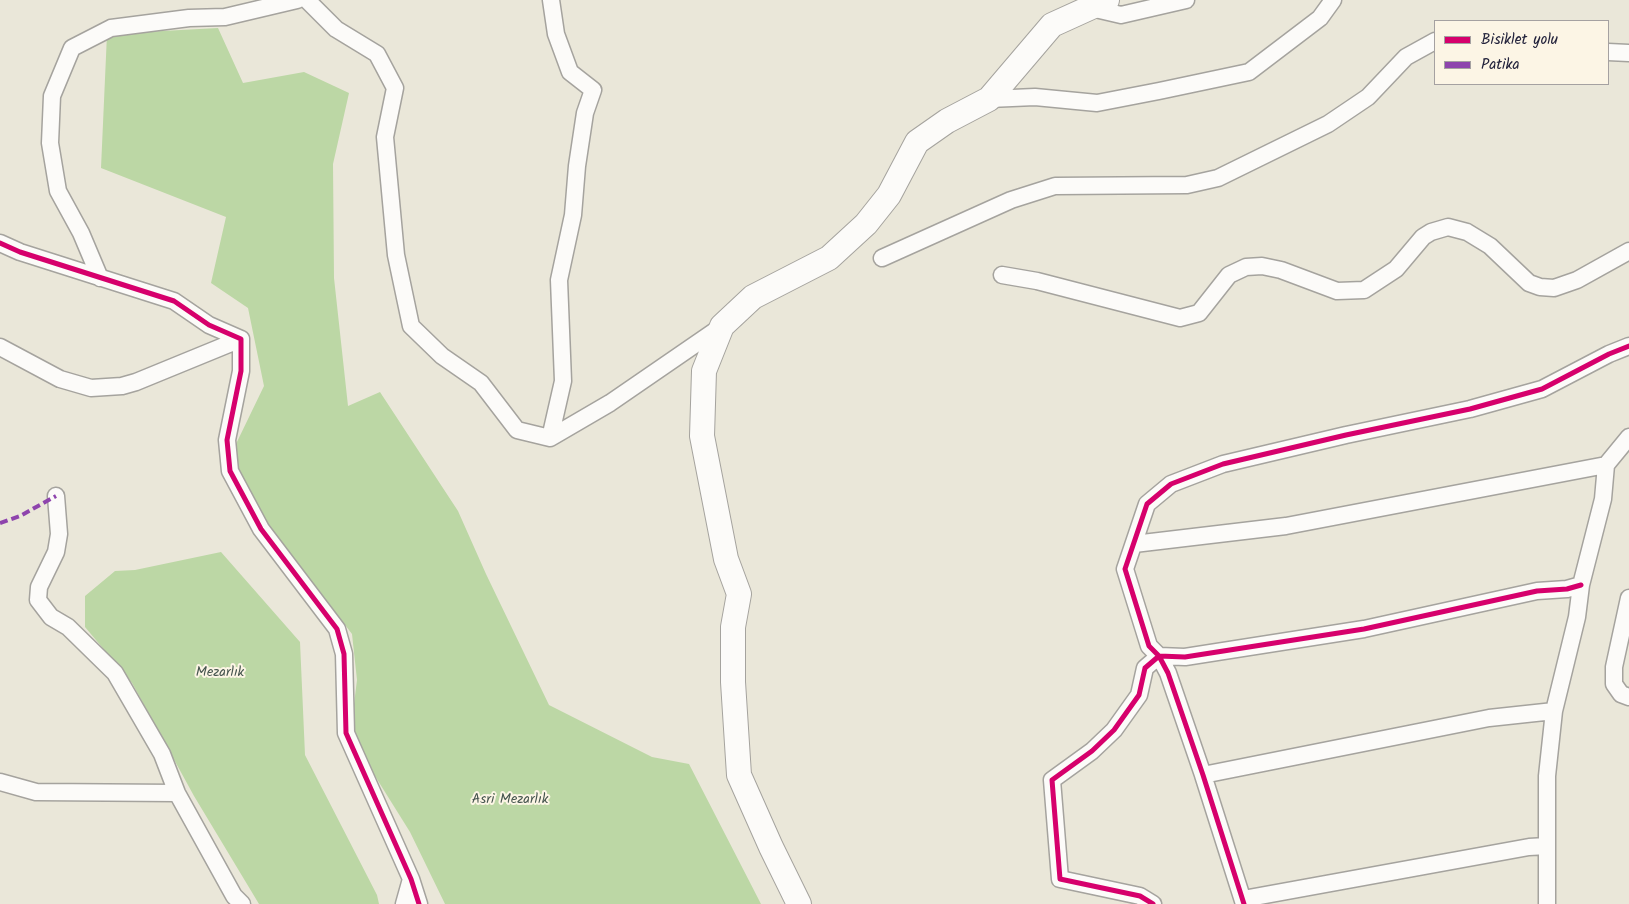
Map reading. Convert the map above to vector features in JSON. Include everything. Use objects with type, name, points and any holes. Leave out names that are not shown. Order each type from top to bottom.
[{"type":"main road","points":[[800,904],[771,847],[739,775],[733,627],[739,594],[726,559],[702,436],[704,371],[722,326],[754,297],[829,258],[866,224],[889,195],[917,142],[946,121],[989,99],[1052,25],[1099,4]]},
{"type":"street","points":[[100,278],[81,233],[58,191],[50,143],[52,96],[72,48],[111,28],[188,18],[224,17],[298,0]]},
{"type":"street","points":[[307,0],[336,29],[377,54],[395,88],[385,137],[396,255],[411,326],[442,356],[481,384],[517,430],[550,438],[610,403],[722,326]]},
{"type":"street","points":[[550,0],[556,34],[570,72],[593,90],[585,113],[572,215],[559,280],[563,381],[550,438]]},
{"type":"street","points":[[1099,4],[1121,16],[1186,0]]},
{"type":"street","points":[[989,99],[1035,97],[1096,103],[1159,92],[1249,72],[1320,18],[1333,0]]},
{"type":"street","points":[[882,258],[1011,200],[1055,186],[1187,185],[1218,178],[1328,124],[1368,97],[1406,57],[1434,42]]},
{"type":"street","points":[[1609,52],[1629,53]]},
{"type":"street","points":[[1002,275],[1037,281],[1180,318],[1199,313],[1229,275],[1246,267],[1262,266],[1281,270],[1337,291],[1364,290],[1396,269],[1423,237],[1430,232],[1448,228],[1467,232],[1490,246],[1530,283],[1540,287],[1554,288],[1577,280],[1629,251]]},
{"type":"street","points":[[0,244],[174,301],[209,326],[242,339]]},
{"type":"street","points":[[0,347],[60,379],[91,388],[122,386],[136,382],[242,339]]},
{"type":"street","points":[[242,339],[241,371],[227,440],[230,471],[261,529],[337,629],[344,654],[346,733],[411,879],[419,904]]},
{"type":"street","points":[[1547,846],[1529,847],[1244,901],[1168,673],[1159,656],[1149,646],[1125,569],[1147,504],[1171,484],[1223,464],[1346,435],[1470,409],[1542,389],[1609,354],[1629,346]]},
{"type":"street","points":[[1547,904],[1547,776],[1554,711],[1576,617],[1581,586],[1603,498],[1606,465],[1629,437]]},
{"type":"street","points":[[1134,544],[1286,526],[1606,465]]},
{"type":"street","points":[[56,496],[59,534],[56,552],[39,587],[38,600],[52,617],[68,627],[115,673],[162,754],[177,793],[234,896],[242,904]]},
{"type":"street","points":[[1153,904],[1140,896],[1060,879],[1052,780],[1092,751],[1114,730],[1138,695],[1145,668],[1159,656],[1185,657],[1364,628],[1537,591],[1581,586]]},
{"type":"street","points":[[1629,598],[1614,667],[1614,684],[1621,694],[1629,697]]},
{"type":"street","points":[[1203,775],[1489,718],[1554,711]]},
{"type":"street","points":[[0,782],[36,792],[177,793]]},
{"type":"street","points":[[404,904],[411,879]]},
{"type":"green space","name":"Asri Mezarlık","points":[[218,28],[243,83],[304,72],[349,93],[333,164],[334,278],[348,406],[380,392],[458,511],[549,705],[652,757],[689,764],[761,904],[445,904],[410,832],[350,736],[357,680],[352,634],[317,588],[263,527],[239,475],[235,446],[264,386],[248,308],[211,283],[226,217],[101,168],[107,34]]},
{"type":"green space","name":"Mezarlık","points":[[221,552],[300,642],[305,755],[377,895],[379,904],[259,904],[194,796],[132,683],[85,627],[85,596],[115,571],[135,570]]},
{"type":"marked path","points":[[0,523],[20,516],[56,496]]},
{"type":"cycle path","points":[[0,243],[20,252],[174,301],[209,325],[241,339],[241,371],[227,440],[230,471],[261,529],[337,629],[344,654],[346,733],[411,879],[419,904]]},
{"type":"cycle path","points":[[1244,904],[1168,673],[1159,656],[1149,646],[1125,569],[1147,504],[1171,484],[1223,464],[1346,435],[1470,409],[1542,389],[1609,354],[1629,346]]},
{"type":"cycle path","points":[[1153,904],[1140,896],[1060,879],[1052,780],[1092,751],[1114,730],[1139,695],[1145,668],[1159,656],[1185,657],[1364,629],[1537,591],[1567,589],[1581,585]]}]
